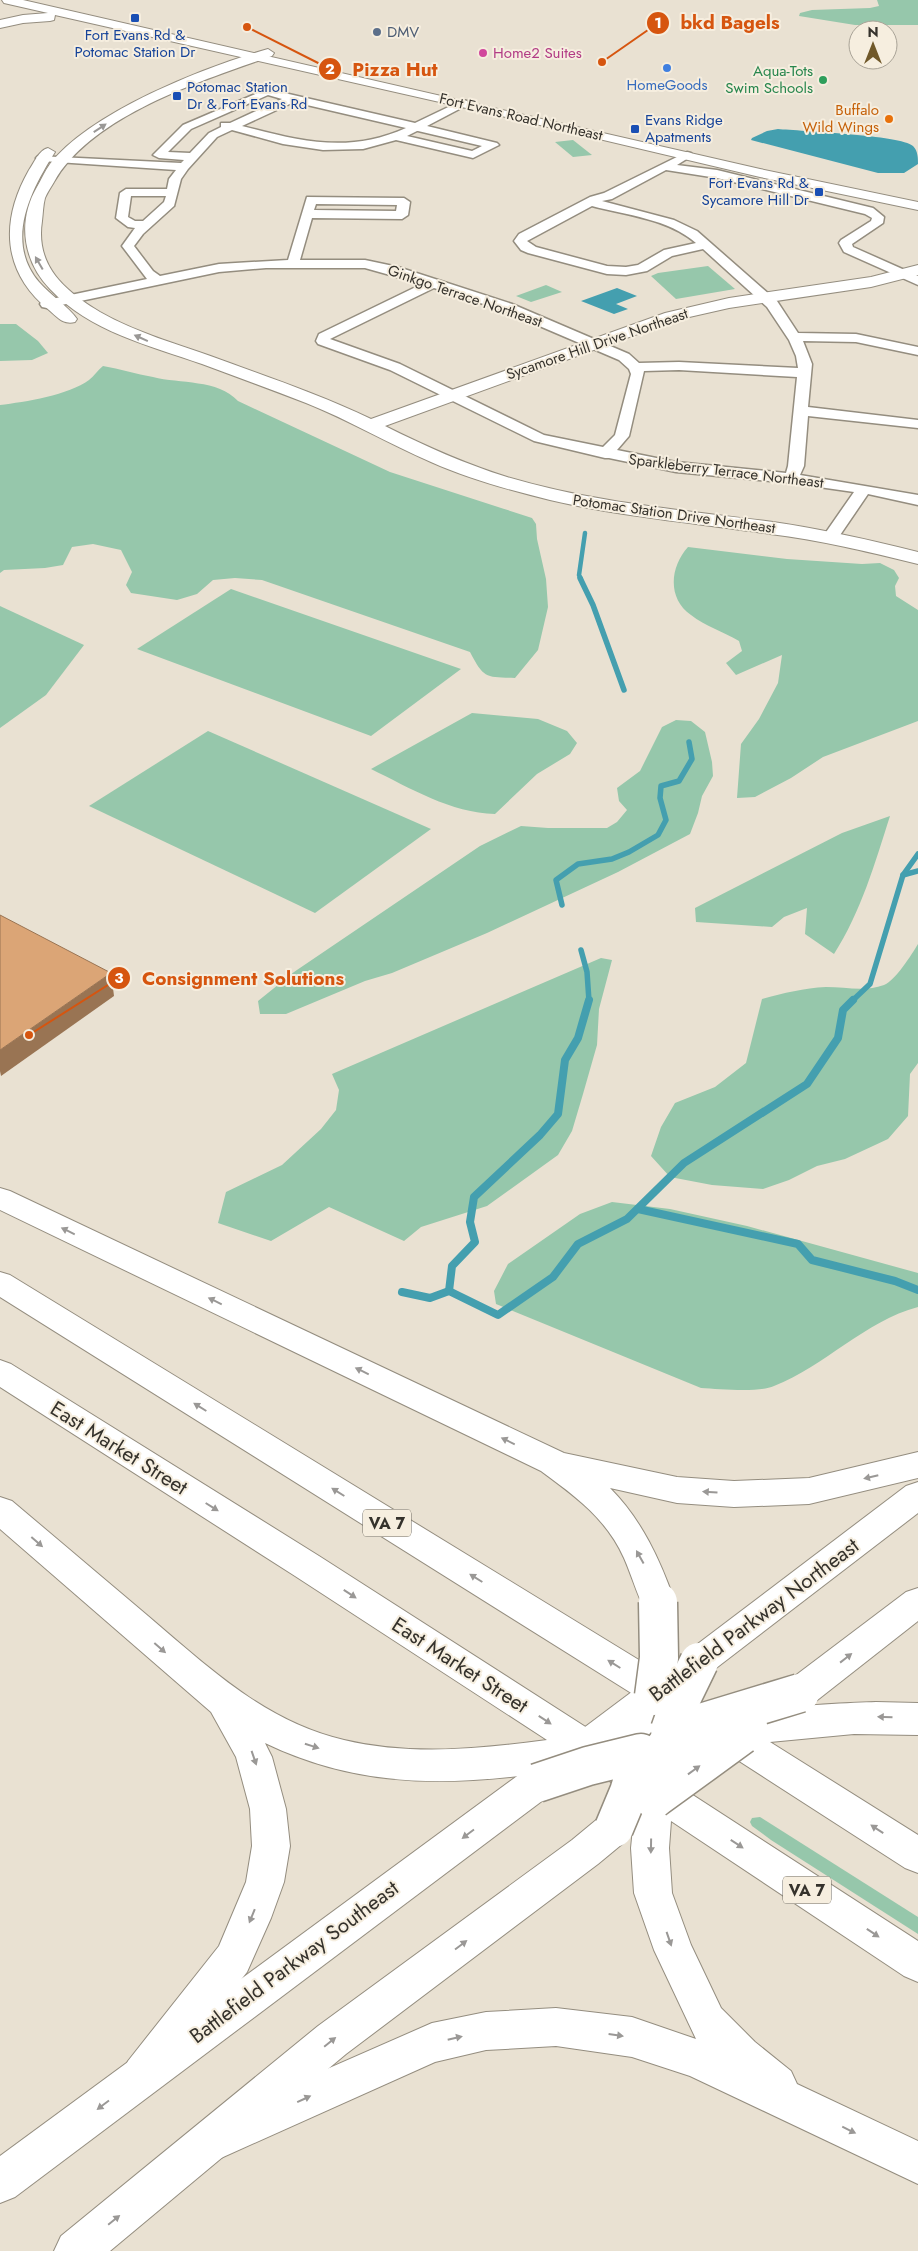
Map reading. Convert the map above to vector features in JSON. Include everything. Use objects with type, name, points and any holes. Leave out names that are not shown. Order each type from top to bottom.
[{"type":"main road","name":"Fort Evans Road Northeast","points":[[8,0],[85,19],[254,53],[688,146],[836,182],[918,198]]},
{"type":"main road","name":"Fort Evans Road Northeast","points":[[39,0],[463,104],[824,188],[918,206]]},
{"type":"main road","points":[[0,24],[38,18],[85,19]]},
{"type":"main road","points":[[73,132],[114,107],[148,90],[254,53]]},
{"type":"main road","name":"Potomac Station Drive Northeast","points":[[254,53],[127,112],[95,132],[62,159],[41,190],[33,208],[32,242],[35,258],[47,278],[71,299],[104,320],[146,340],[337,410],[440,459],[515,485],[568,499],[628,510],[773,528],[830,538],[918,558]]},
{"type":"main road","name":"Potomac Station Drive Northeast","points":[[61,141],[42,158],[21,185],[12,202],[7,235],[11,260],[19,275],[47,304],[70,320],[99,335],[138,351],[269,384]]},
{"type":"main road","name":"Sycamore Hill Drive Northeast","points":[[371,425],[593,343],[684,313],[765,298],[913,275]]},
{"type":"main road","points":[[0,1198],[552,1462],[598,1496],[621,1522],[645,1565],[658,1602],[659,1658],[654,1696],[654,1799],[650,1848],[653,1893],[673,1950],[707,2022],[741,2056],[805,2109]]},
{"type":"main road","name":"VA 7","points":[[0,1282],[758,1753],[918,1856]]},
{"type":"main road","name":"East Market Street","points":[[0,1372],[340,1587],[739,1845],[918,1964]]},
{"type":"main road","points":[[552,1462],[677,1490],[734,1494],[809,1491],[918,1465]]},
{"type":"main road","name":"Battlefield Parkway Northeast","points":[[584,1748],[918,1495]]},
{"type":"main road","points":[[0,1510],[222,1700],[262,1725],[302,1742],[344,1756],[399,1764],[441,1767],[584,1748],[655,1742],[783,1724],[874,1717],[918,1719]]},
{"type":"main road","points":[[76,2251],[212,2141],[332,2040],[585,1852],[614,1828],[804,1691],[918,1602]]},
{"type":"main road","points":[[614,1828],[629,1792],[655,1742],[712,1652]]},
{"type":"main road","points":[[522,1794],[588,1766],[804,1691]]},
{"type":"main road","points":[[142,2075],[233,1959],[252,1918],[265,1882],[271,1846],[268,1809],[254,1757],[241,1729],[222,1700]]},
{"type":"main road","name":"Battlefield Parkway Southeast","points":[[0,2182],[584,1748]]},
{"type":"main road","points":[[212,2141],[432,2043],[486,2031],[556,2027],[632,2037],[697,2059],[918,2163]]},
{"type":"street","points":[[193,157],[159,154],[182,130],[266,92],[494,145],[473,155],[394,136]]},
{"type":"street","points":[[158,281],[148,274],[129,250],[128,246],[144,225],[170,203],[175,179],[208,139],[229,126],[293,98]]},
{"type":"street","points":[[202,120],[303,145],[331,147],[370,144],[394,136],[463,104]]},
{"type":"street","points":[[687,155],[523,237],[520,241],[525,247],[532,250],[616,271],[635,270],[668,253],[706,245]]},
{"type":"street","points":[[42,158],[184,167]]},
{"type":"street","points":[[666,167],[717,174],[869,211],[878,217],[877,223],[851,238],[845,245],[854,252],[913,275]]},
{"type":"street","points":[[144,225],[132,224],[122,218],[126,193],[173,192]]},
{"type":"street","points":[[293,264],[307,214],[311,200],[404,202],[402,215],[307,214]]},
{"type":"street","points":[[591,202],[670,223],[693,234],[765,298],[782,317],[803,355],[804,374],[796,466],[791,478]]},
{"type":"street","name":"Ginkgo Terrace Northeast","points":[[47,304],[219,268],[293,264],[365,264],[393,270],[507,307],[593,343],[624,358],[636,367]]},
{"type":"street","name":"Sparkleberry Terrace Northeast","points":[[433,283],[322,339],[326,343],[383,361],[539,438],[605,454],[676,467],[791,478],[864,489],[918,500]]},
{"type":"street","points":[[793,337],[852,336],[885,341],[918,351]]},
{"type":"street","points":[[605,454],[622,436],[638,374],[636,367],[679,366],[804,374]]},
{"type":"street","points":[[801,411],[918,424]]},
{"type":"street","points":[[830,538],[864,489]]},
{"type":"green space","points":[[877,0],[918,0],[918,25],[898,25],[898,20],[848,20],[848,24],[799,16],[800,13],[812,10],[879,6]]},
{"type":"green space","points":[[573,140],[592,155],[573,157],[555,142]]},
{"type":"green space","points":[[708,266],[735,289],[676,299],[651,276],[658,273]]},
{"type":"green space","points":[[546,285],[562,292],[531,302],[516,296]]},
{"type":"green space","points":[[0,324],[16,324],[38,341],[48,353],[32,360],[0,361]]},
{"type":"green space","points":[[103,366],[164,379],[198,383],[220,389],[238,401],[390,472],[532,518],[536,524],[537,539],[546,579],[548,607],[538,650],[515,678],[498,677],[487,675],[483,672],[470,652],[262,580],[235,578],[213,580],[197,594],[177,600],[131,593],[126,585],[132,572],[121,550],[93,544],[72,547],[63,565],[4,570],[0,573],[0,405],[34,400],[70,390],[89,380]]},
{"type":"green space","points":[[688,547],[787,559],[862,564],[880,563],[894,570],[899,578],[895,586],[896,596],[918,610],[918,721],[823,757],[791,778],[755,797],[737,798],[741,744],[759,719],[778,683],[782,655],[736,675],[726,663],[742,651],[739,641],[696,619],[683,608],[678,600],[674,582],[675,573],[682,555]]},
{"type":"green space","points":[[231,589],[461,669],[371,736],[137,649]]},
{"type":"green space","points":[[0,606],[84,645],[46,695],[0,728]]},
{"type":"green space","points":[[472,713],[538,719],[567,731],[577,743],[570,754],[537,774],[495,814],[479,813],[447,804],[371,769]]},
{"type":"green space","points":[[676,720],[691,721],[705,732],[712,762],[713,776],[702,796],[690,834],[618,872],[487,933],[392,973],[365,981],[286,1014],[260,1014],[258,1001],[294,972],[480,846],[521,826],[607,828],[617,822],[627,810],[619,801],[617,788],[640,771],[662,727]]},
{"type":"green space","points":[[208,731],[431,829],[315,913],[89,806]]},
{"type":"green space","points":[[890,816],[860,904],[834,954],[805,934],[807,908],[784,917],[772,927],[696,922],[695,908],[842,833]]},
{"type":"green space","points":[[918,944],[918,1063],[910,1074],[908,1116],[888,1139],[845,1159],[817,1166],[789,1180],[763,1189],[712,1185],[670,1177],[651,1156],[661,1127],[675,1103],[715,1087],[746,1063],[762,999],[810,988],[863,989],[884,985],[898,973]]},
{"type":"green space","points":[[601,958],[612,960],[599,1009],[597,1045],[572,1131],[558,1155],[487,1206],[421,1227],[404,1241],[329,1207],[271,1241],[218,1223],[226,1192],[282,1165],[321,1129],[336,1110],[339,1090],[332,1074]]},
{"type":"green space","points":[[612,1202],[670,1209],[747,1226],[918,1273],[918,1307],[880,1322],[811,1367],[774,1386],[739,1390],[701,1388],[496,1304],[494,1291],[508,1264],[580,1214]]},
{"type":"green space","points":[[760,1817],[918,1917],[918,1934],[752,1826],[750,1822],[752,1818]]},
{"type":"water","points":[[778,129],[871,136],[905,142],[915,148],[918,164],[904,173],[878,173],[751,140],[767,131]]},
{"type":"water","points":[[617,288],[637,296],[616,304],[628,309],[614,314],[581,301]]},
{"type":"building","points":[[0,915],[111,973],[0,1050]]},
{"type":"waterway","points":[[581,579],[579,575],[585,533]]},
{"type":"waterway","points":[[580,578],[593,605],[624,690]]},
{"type":"waterway","points":[[562,905],[556,880],[578,864],[612,859],[629,852],[658,835],[666,820],[660,798],[661,786],[679,781],[692,759],[689,742]]},
{"type":"waterway","points":[[903,875],[918,854]]},
{"type":"waterway","points":[[903,875],[918,871]]},
{"type":"waterway","points":[[852,1001],[870,984],[903,875]]},
{"type":"waterway","points":[[581,950],[587,972],[589,1000]]},
{"type":"waterway","points":[[449,1291],[452,1266],[475,1242],[470,1222],[474,1197],[540,1135],[558,1114],[565,1060],[578,1038],[589,1000]]},
{"type":"waterway","points":[[449,1291],[498,1315],[553,1277],[578,1244],[627,1219],[684,1163],[807,1084],[838,1038],[843,1010],[852,1001]]},
{"type":"waterway","points":[[638,1209],[798,1244],[812,1260],[895,1281],[918,1290]]},
{"type":"waterway","points":[[402,1292],[430,1298],[449,1291]]},
{"type":"place","name":"Fort Evans Rd & Potomac Station Dr","points":[[135,18]]},
{"type":"place","name":"Pizza Hut","points":[[247,27]]},
{"type":"place","name":"DMV","points":[[377,32]]},
{"type":"place","name":"Home2 Suites","points":[[483,53]]},
{"type":"place","name":"bkd Bagels","points":[[602,62]]},
{"type":"place","name":"HomeGoods","points":[[667,68]]},
{"type":"place","name":"Aqua-Tots Swim Schools","points":[[823,80]]},
{"type":"place","name":"Potomac Station Dr & Fort Evans Rd","points":[[177,96]]},
{"type":"place","name":"Buffalo Wild Wings","points":[[889,119]]},
{"type":"place","name":"Evans Ridge Apatments","points":[[635,129]]},
{"type":"place","name":"Fort Evans Rd & Sycamore Hill Dr","points":[[819,192]]},
{"type":"place","name":"Consignment Solutions","points":[[29,1035]]}]
